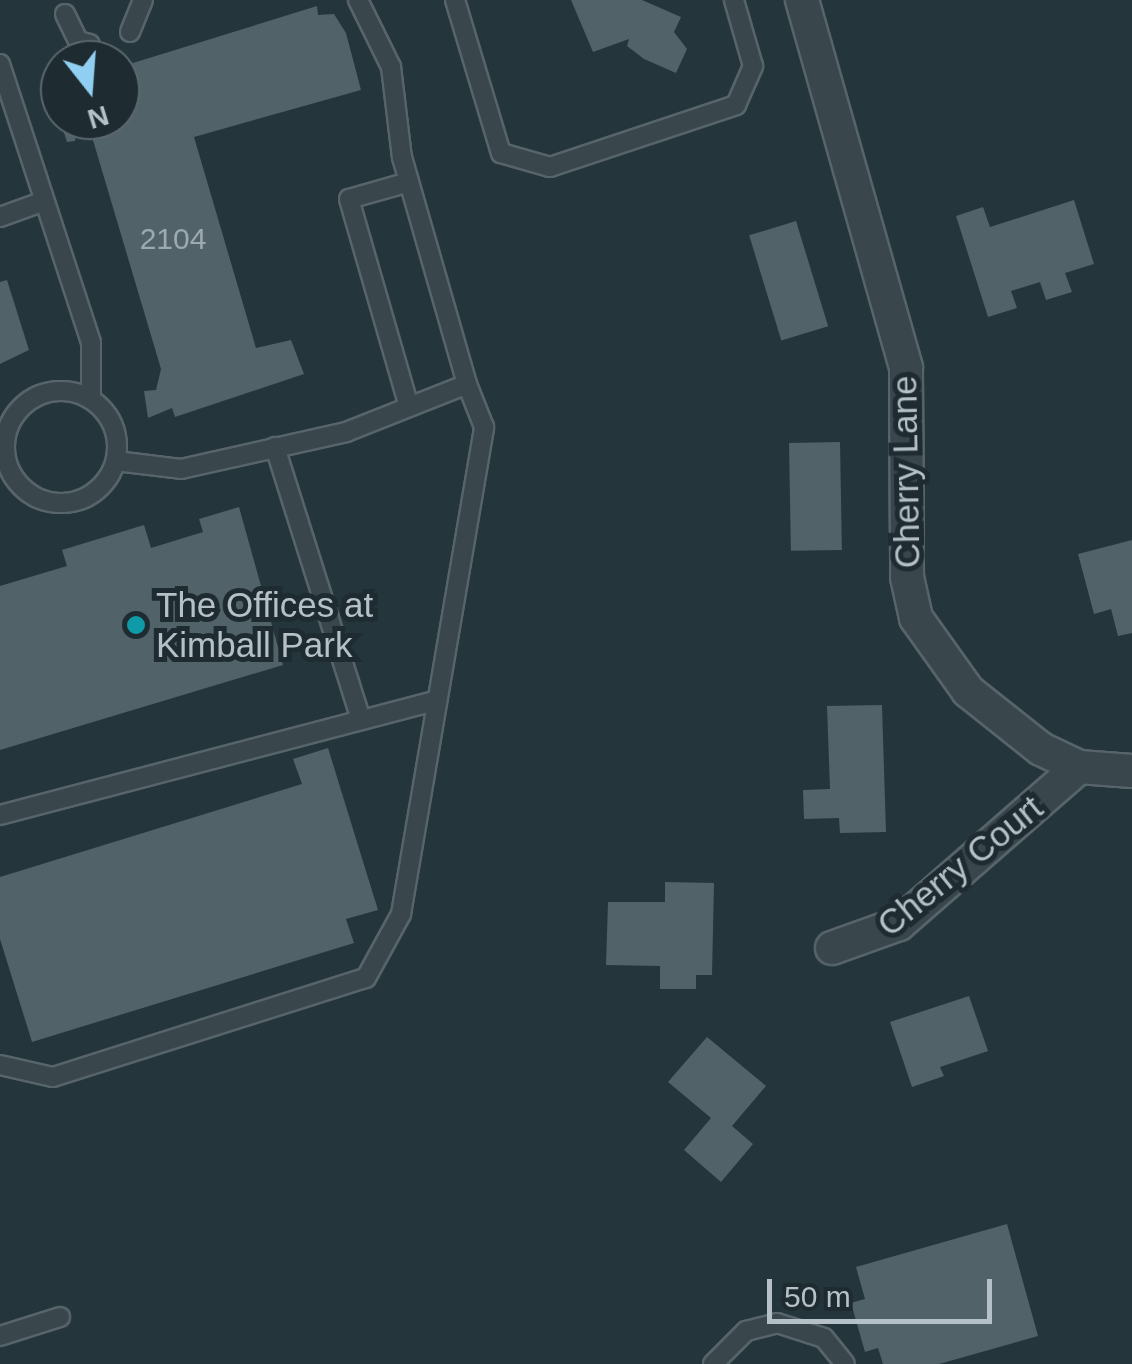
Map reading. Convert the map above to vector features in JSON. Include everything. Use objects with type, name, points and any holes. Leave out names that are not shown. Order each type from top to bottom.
[{"type":"street","name":"Cherry Lane","points":[[802,0],[906,368],[907,578],[916,618],[968,691],[1041,749],[1080,767],[1132,771]]},
{"type":"street","name":"Cherry Court","points":[[832,948],[898,924],[1080,767]]},
{"type":"lane","points":[[130,32],[143,0]]},
{"type":"lane","points":[[0,1065],[53,1077],[366,978],[401,914],[484,428],[467,384],[409,182],[391,67],[358,0]]},
{"type":"lane","points":[[454,0],[501,153],[550,168],[736,105],[753,66],[734,0]]},
{"type":"lane","points":[[65,14],[78,40]]},
{"type":"lane","points":[[0,64],[91,343],[91,399]]},
{"type":"lane","points":[[409,182],[349,199],[409,407]]},
{"type":"lane","points":[[0,217],[42,202]]},
{"type":"lane","points":[[116,461],[181,469],[275,447],[409,407],[467,384]]},
{"type":"lane","points":[[58,391],[91,399],[113,426],[116,461],[97,490],[62,504],[26,492],[6,479],[4,440],[22,406],[58,391]]},
{"type":"lane","points":[[275,447],[361,720]]},
{"type":"lane","points":[[0,815],[435,700]]},
{"type":"lane","points":[[0,1336],[60,1317]]},
{"type":"lane","points":[[713,1364],[746,1331],[777,1323],[824,1338],[846,1364]]},
{"type":"building","points":[[571,0],[642,0],[681,17],[674,32],[687,49],[676,73],[644,59],[627,46],[629,39],[593,52]]},
{"type":"building","points":[[317,6],[318,15],[334,14],[346,33],[361,90],[194,137],[256,348],[291,340],[304,374],[175,417],[172,408],[148,418],[144,391],[156,390],[161,369],[93,140],[140,140],[140,61]]},
{"type":"building","points":[[1074,200],[1094,264],[1065,273],[1072,292],[1046,300],[1040,282],[1011,291],[1017,308],[988,317],[956,216],[983,207],[990,227]]},
{"type":"building","points":[[796,221],[828,326],[781,341],[749,235]]},
{"type":"building","points":[[7,280],[29,350],[0,364],[0,282]]},
{"type":"building","points":[[840,442],[842,550],[791,551],[789,443]]},
{"type":"building","name":"The Offices at Kimball Park","points":[[239,507],[283,665],[0,750],[0,586],[67,566],[62,550],[144,525],[151,548],[203,532],[199,519]]},
{"type":"building","points":[[1132,540],[1132,633],[1118,636],[1111,609],[1094,614],[1078,554]]},
{"type":"building","points":[[882,705],[886,832],[840,833],[839,818],[804,819],[803,790],[830,789],[827,706]]},
{"type":"building","points":[[328,748],[378,910],[346,919],[354,943],[32,1042],[0,939],[0,877],[302,784],[293,759]]},
{"type":"building","points":[[665,882],[714,883],[712,975],[696,975],[696,989],[660,989],[660,966],[606,965],[608,902],[665,902]]},
{"type":"building","points":[[969,996],[988,1051],[940,1067],[944,1076],[912,1087],[890,1022]]},
{"type":"building","points":[[707,1037],[766,1086],[732,1126],[753,1144],[721,1182],[684,1150],[711,1118],[668,1082]]},
{"type":"building","points":[[1007,1224],[1038,1336],[939,1364],[883,1364],[878,1348],[865,1352],[851,1303],[865,1299],[856,1267]]},
{"type":"place","name":"The Offices at Kimball Park","points":[[136,625]]}]
